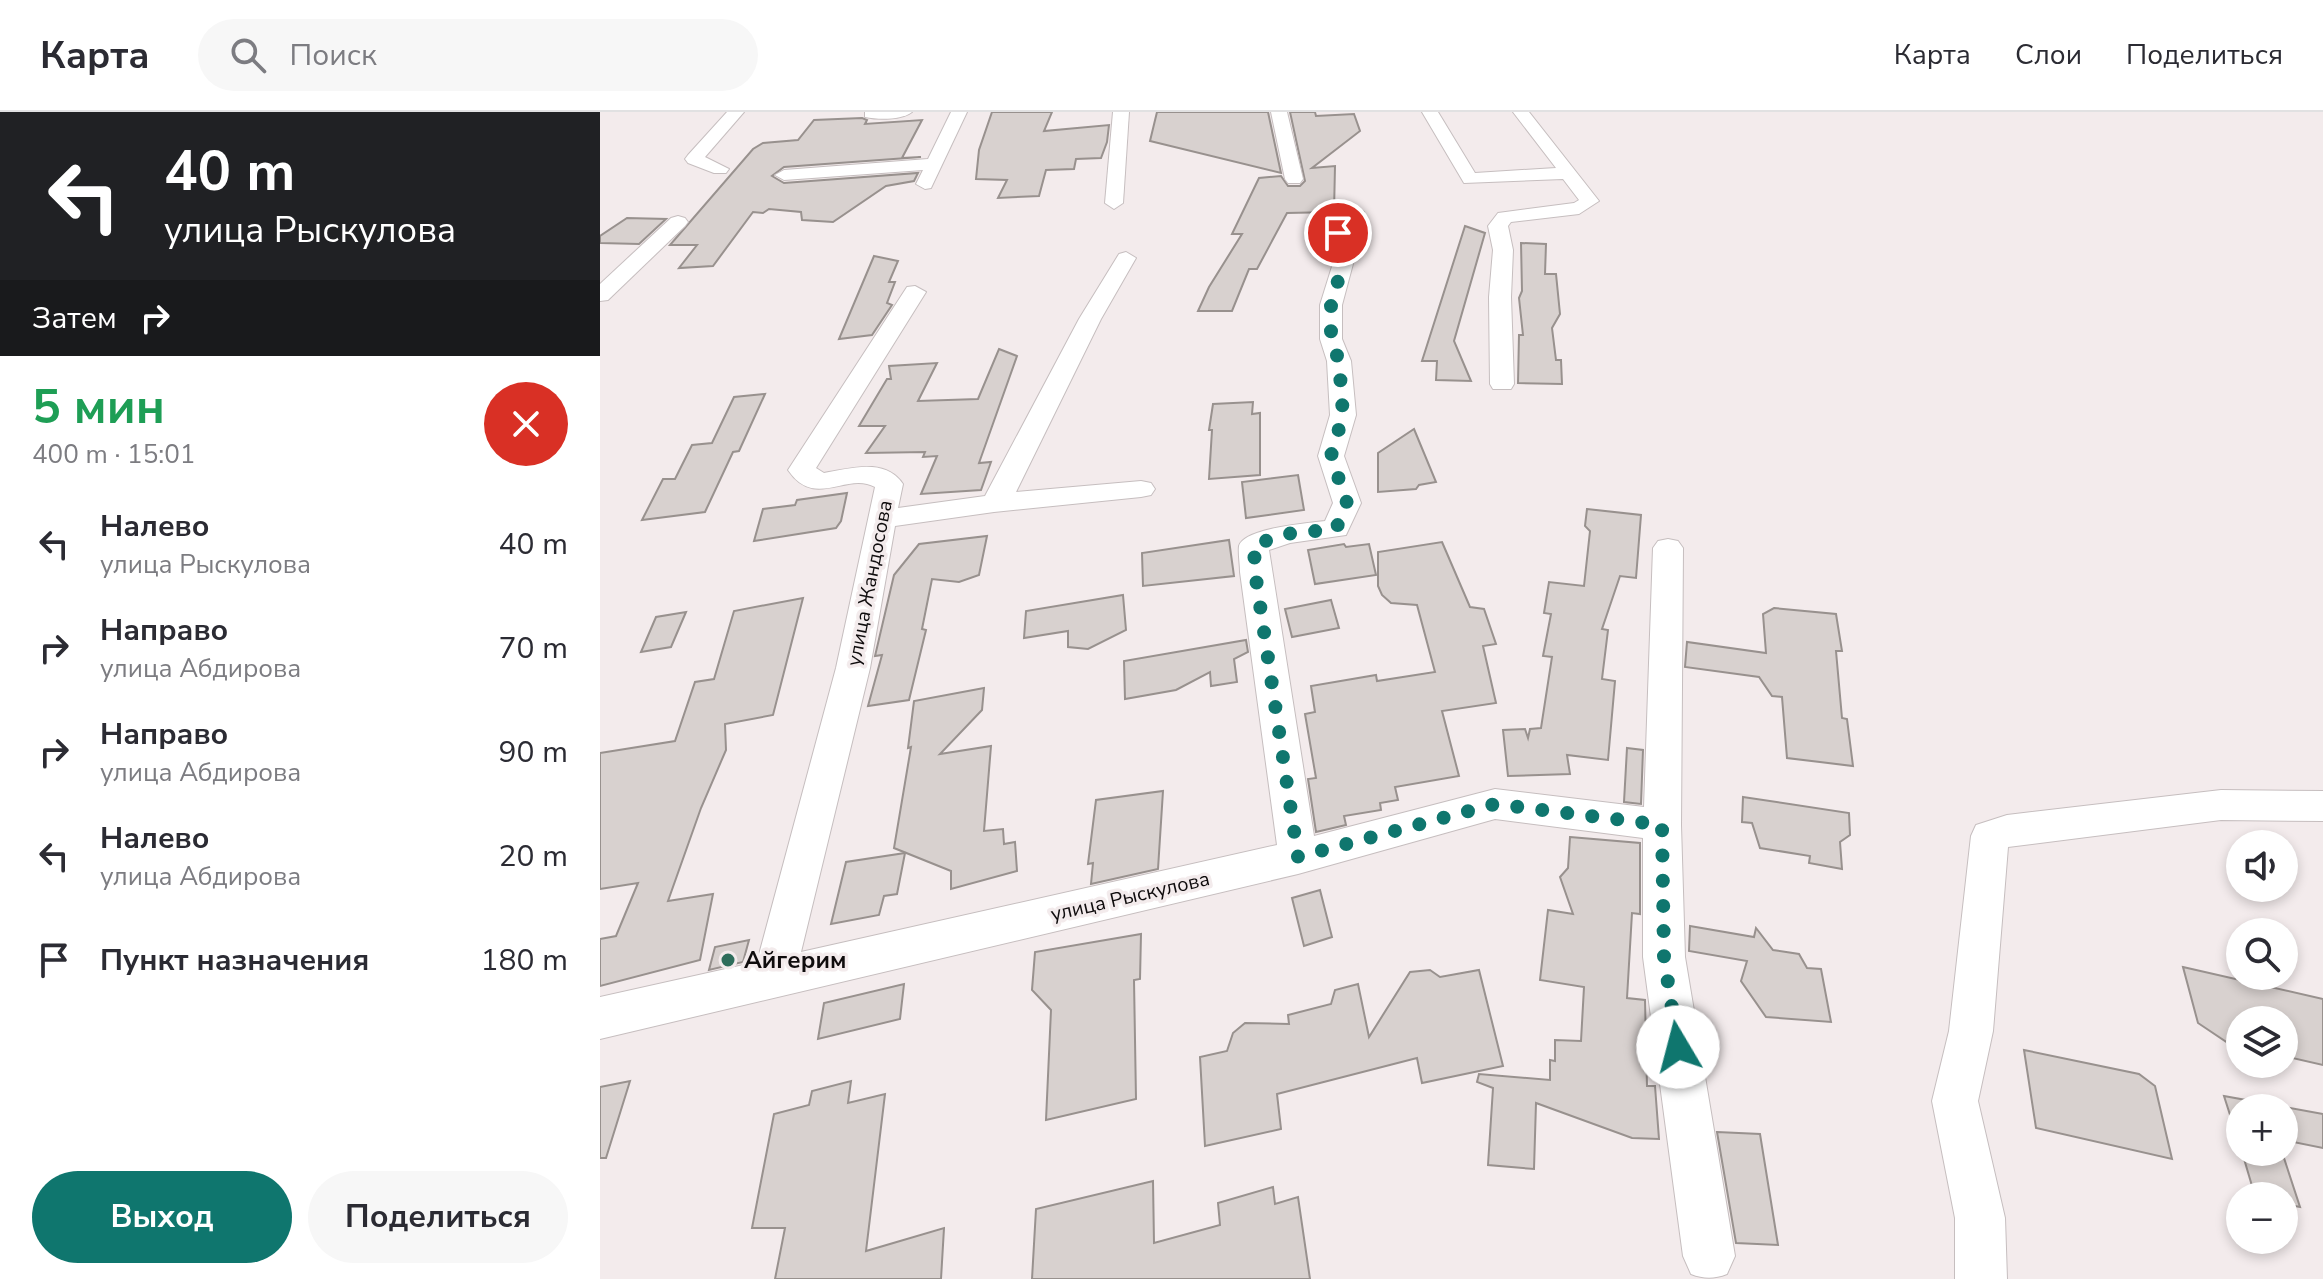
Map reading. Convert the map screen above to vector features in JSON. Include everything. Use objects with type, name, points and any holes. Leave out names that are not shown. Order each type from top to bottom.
[{"type":"street","points":[[720,169],[694,159],[736,112]]},
{"type":"street","points":[[871,114],[904,112]]},
{"type":"street","points":[[924,186],[959,112]]},
{"type":"street","points":[[1114,203],[1121,112]]},
{"type":"street","points":[[1279,112],[1294,179]]},
{"type":"street","points":[[1430,112],[1470,179],[1568,173]]},
{"type":"street","points":[[1502,384],[1500,297],[1503,250],[1498,226],[1505,217],[1579,208],[1590,201],[1521,112]]},
{"type":"street","points":[[784,175],[934,164]]},
{"type":"street","points":[[1298,857],[1255,572],[1254,545],[1286,534],[1336,529],[1347,503],[1331,456],[1343,415],[1339,361],[1331,339],[1331,305],[1344,260],[1338,233],[1355,212]]},
{"type":"street","points":[[600,295],[678,222]]},
{"type":"street","points":[[994,503],[1005,488],[1090,319],[1126,258]]},
{"type":"street","name":"улица Жандосова","points":[[773,980],[853,668],[889,484],[872,474],[819,482],[801,470],[915,292]]},
{"type":"street","points":[[880,519],[994,503],[1141,489]]},
{"type":"street","points":[[1668,548],[1662,825],[1664,957],[1709,1256]]},
{"type":"street","name":"улица Рыскулова","points":[[600,1018],[1298,857],[1495,804],[1662,825]]},
{"type":"street","points":[[1981,1279],[1980,1218],[1955,1101],[1971,1031],[1990,836],[2007,831],[2221,805],[2323,806]]},
{"type":"building","points":[[992,112],[1052,112],[1044,131],[1109,125],[1107,142],[1101,158],[1076,159],[1074,169],[1046,170],[1039,196],[998,198],[1007,180],[976,179],[979,150]]},
{"type":"building","points":[[1157,112],[1268,112],[1281,173],[1150,141]]},
{"type":"building","points":[[1290,112],[1315,112],[1316,116],[1354,114],[1360,131],[1312,168],[1335,166],[1334,212],[1287,213],[1257,269],[1249,269],[1232,311],[1198,311],[1242,234],[1232,234],[1259,178],[1281,176],[1288,186],[1300,186],[1305,181]]},
{"type":"building","points":[[814,120],[867,120],[865,124],[922,120],[902,158],[921,157],[784,167],[772,176],[784,183],[918,173],[914,181],[886,186],[833,222],[802,220],[801,212],[769,209],[763,213],[753,212],[713,266],[679,268],[697,245],[670,245],[753,149],[763,143],[798,140]]},
{"type":"building","points":[[627,218],[666,219],[639,244],[600,243],[600,236]]},
{"type":"building","points":[[1465,226],[1485,233],[1454,341],[1471,381],[1436,380],[1437,361],[1422,361]]},
{"type":"building","points":[[1521,243],[1546,244],[1545,274],[1556,274],[1560,314],[1552,328],[1556,360],[1561,360],[1562,384],[1518,383],[1519,335],[1523,335],[1519,298],[1522,291]]},
{"type":"building","points":[[874,256],[898,261],[889,282],[895,282],[887,303],[892,305],[872,335],[839,339]]},
{"type":"building","points":[[999,349],[1017,356],[979,463],[991,462],[981,490],[921,494],[937,456],[923,457],[925,452],[866,453],[885,426],[859,426],[887,379],[891,379],[889,366],[937,363],[918,401],[978,399]]},
{"type":"building","points":[[765,394],[739,451],[733,452],[705,512],[642,520],[663,479],[675,479],[692,445],[712,443],[734,397]]},
{"type":"building","points":[[1253,402],[1252,414],[1260,413],[1260,475],[1209,479],[1212,430],[1209,430],[1213,404]]},
{"type":"building","points":[[1414,429],[1436,482],[1419,485],[1416,489],[1378,492],[1378,453]]},
{"type":"building","points":[[1298,475],[1304,510],[1246,518],[1242,482]]},
{"type":"building","points":[[847,493],[841,521],[836,528],[754,541],[763,509],[795,505],[797,500]]},
{"type":"building","points":[[1587,509],[1641,515],[1636,578],[1620,576],[1602,629],[1608,630],[1602,679],[1615,681],[1608,760],[1567,755],[1570,774],[1508,776],[1503,730],[1525,729],[1528,738],[1530,729],[1541,728],[1552,657],[1543,656],[1551,614],[1544,613],[1549,582],[1584,586],[1590,531],[1585,526]]},
{"type":"building","points":[[987,536],[979,575],[959,582],[932,579],[922,629],[926,630],[909,700],[868,706],[882,655],[875,656],[894,575],[919,544]]},
{"type":"building","points":[[1229,540],[1234,576],[1143,586],[1142,553]]},
{"type":"building","points":[[1442,542],[1470,607],[1484,609],[1496,644],[1483,646],[1496,703],[1442,711],[1459,776],[1395,787],[1398,800],[1380,803],[1381,810],[1344,816],[1346,825],[1316,832],[1308,779],[1316,778],[1305,714],[1315,712],[1311,686],[1376,675],[1377,681],[1435,672],[1417,605],[1391,603],[1382,595],[1378,586],[1378,552]]},
{"type":"building","points":[[1344,544],[1346,547],[1369,544],[1376,575],[1315,584],[1308,550]]},
{"type":"building","points":[[1123,595],[1126,630],[1088,649],[1068,647],[1068,631],[1024,638],[1026,611]]},
{"type":"building","points":[[803,598],[773,715],[725,724],[726,750],[701,808],[668,901],[713,894],[700,960],[600,986],[600,939],[616,936],[638,883],[600,889],[600,753],[675,741],[695,682],[714,679],[734,611]]},
{"type":"building","points":[[1331,600],[1339,628],[1292,637],[1285,609]]},
{"type":"building","points":[[1774,608],[1836,614],[1842,651],[1836,651],[1842,718],[1847,719],[1853,766],[1787,758],[1782,697],[1772,696],[1759,677],[1685,667],[1687,642],[1766,653],[1763,614]]},
{"type":"building","points":[[686,612],[671,647],[641,652],[656,617]]},
{"type":"building","points":[[1246,640],[1248,652],[1234,659],[1237,682],[1211,686],[1210,672],[1176,690],[1125,699],[1124,661]]},
{"type":"building","points":[[984,688],[982,710],[940,754],[991,746],[984,831],[1003,829],[1004,844],[1015,842],[1017,871],[951,889],[951,871],[894,848],[911,747],[908,748],[914,701]]},
{"type":"building","points":[[1627,748],[1643,750],[1641,804],[1624,802]]},
{"type":"building","points":[[1163,791],[1158,869],[1091,884],[1093,863],[1088,864],[1096,800]]},
{"type":"building","points":[[1743,797],[1849,813],[1850,835],[1840,842],[1842,869],[1809,863],[1810,856],[1760,848],[1752,823],[1742,822]]},
{"type":"building","points":[[1570,837],[1640,843],[1640,914],[1632,913],[1627,998],[1645,1000],[1647,1086],[1655,1086],[1659,1139],[1632,1138],[1536,1103],[1534,1169],[1488,1165],[1493,1088],[1477,1082],[1479,1074],[1550,1080],[1550,1060],[1555,1061],[1555,1040],[1581,1041],[1584,987],[1540,980],[1548,910],[1573,914],[1560,877],[1568,868]]},
{"type":"building","points":[[905,853],[897,894],[884,896],[879,915],[831,924],[846,862]]},
{"type":"building","points":[[1320,890],[1332,937],[1304,946],[1292,898]]},
{"type":"building","points":[[1690,926],[1754,937],[1756,928],[1773,950],[1799,954],[1807,968],[1821,969],[1831,1022],[1766,1017],[1741,981],[1747,961],[1689,951]]},
{"type":"building","points":[[1141,934],[1140,979],[1134,980],[1136,1099],[1046,1120],[1051,1010],[1032,990],[1035,952]]},
{"type":"building","name":"Айгерим","points":[[749,940],[743,962],[709,970],[715,947]]},
{"type":"building","points":[[2183,967],[2226,977],[2226,990],[2284,990],[2323,999],[2323,1065],[2298,1059],[2298,1006],[2226,1006],[2226,1042],[2198,1023]]},
{"type":"building","points":[[1430,970],[1440,977],[1479,970],[1503,1066],[1422,1083],[1417,1058],[1277,1094],[1281,1129],[1205,1146],[1200,1057],[1227,1051],[1233,1033],[1245,1023],[1289,1024],[1288,1015],[1331,1004],[1335,990],[1358,984],[1369,1037],[1410,972]]},
{"type":"building","points":[[904,984],[900,1019],[818,1039],[824,1003]]},
{"type":"building","points":[[2024,1050],[2139,1074],[2155,1086],[2172,1159],[2036,1128]]},
{"type":"building","points":[[630,1081],[606,1158],[600,1158],[600,1087]]},
{"type":"building","points":[[851,1081],[848,1103],[885,1094],[866,1251],[944,1228],[941,1279],[775,1279],[785,1228],[752,1228],[774,1114],[809,1105],[812,1091]]},
{"type":"building","points":[[2298,1109],[2323,1114],[2323,1148],[2298,1143]]},
{"type":"building","points":[[1717,1132],[1760,1134],[1778,1245],[1736,1243]]},
{"type":"building","points":[[2246,1166],[2287,1166],[2292,1182],[2251,1182]]},
{"type":"building","points":[[1153,1181],[1154,1243],[1220,1225],[1218,1203],[1273,1187],[1275,1204],[1298,1197],[1310,1279],[1032,1279],[1036,1209]]},
{"type":"place","name":"Айгерим","points":[[728,960]]},
{"type":"route","points":[[1338,233],[1344,260],[1331,305],[1331,339],[1339,361],[1343,415],[1331,456],[1347,503],[1336,529],[1286,534],[1254,545],[1255,572],[1298,857],[1495,804],[1662,825],[1664,957],[1678,1047]]}]
